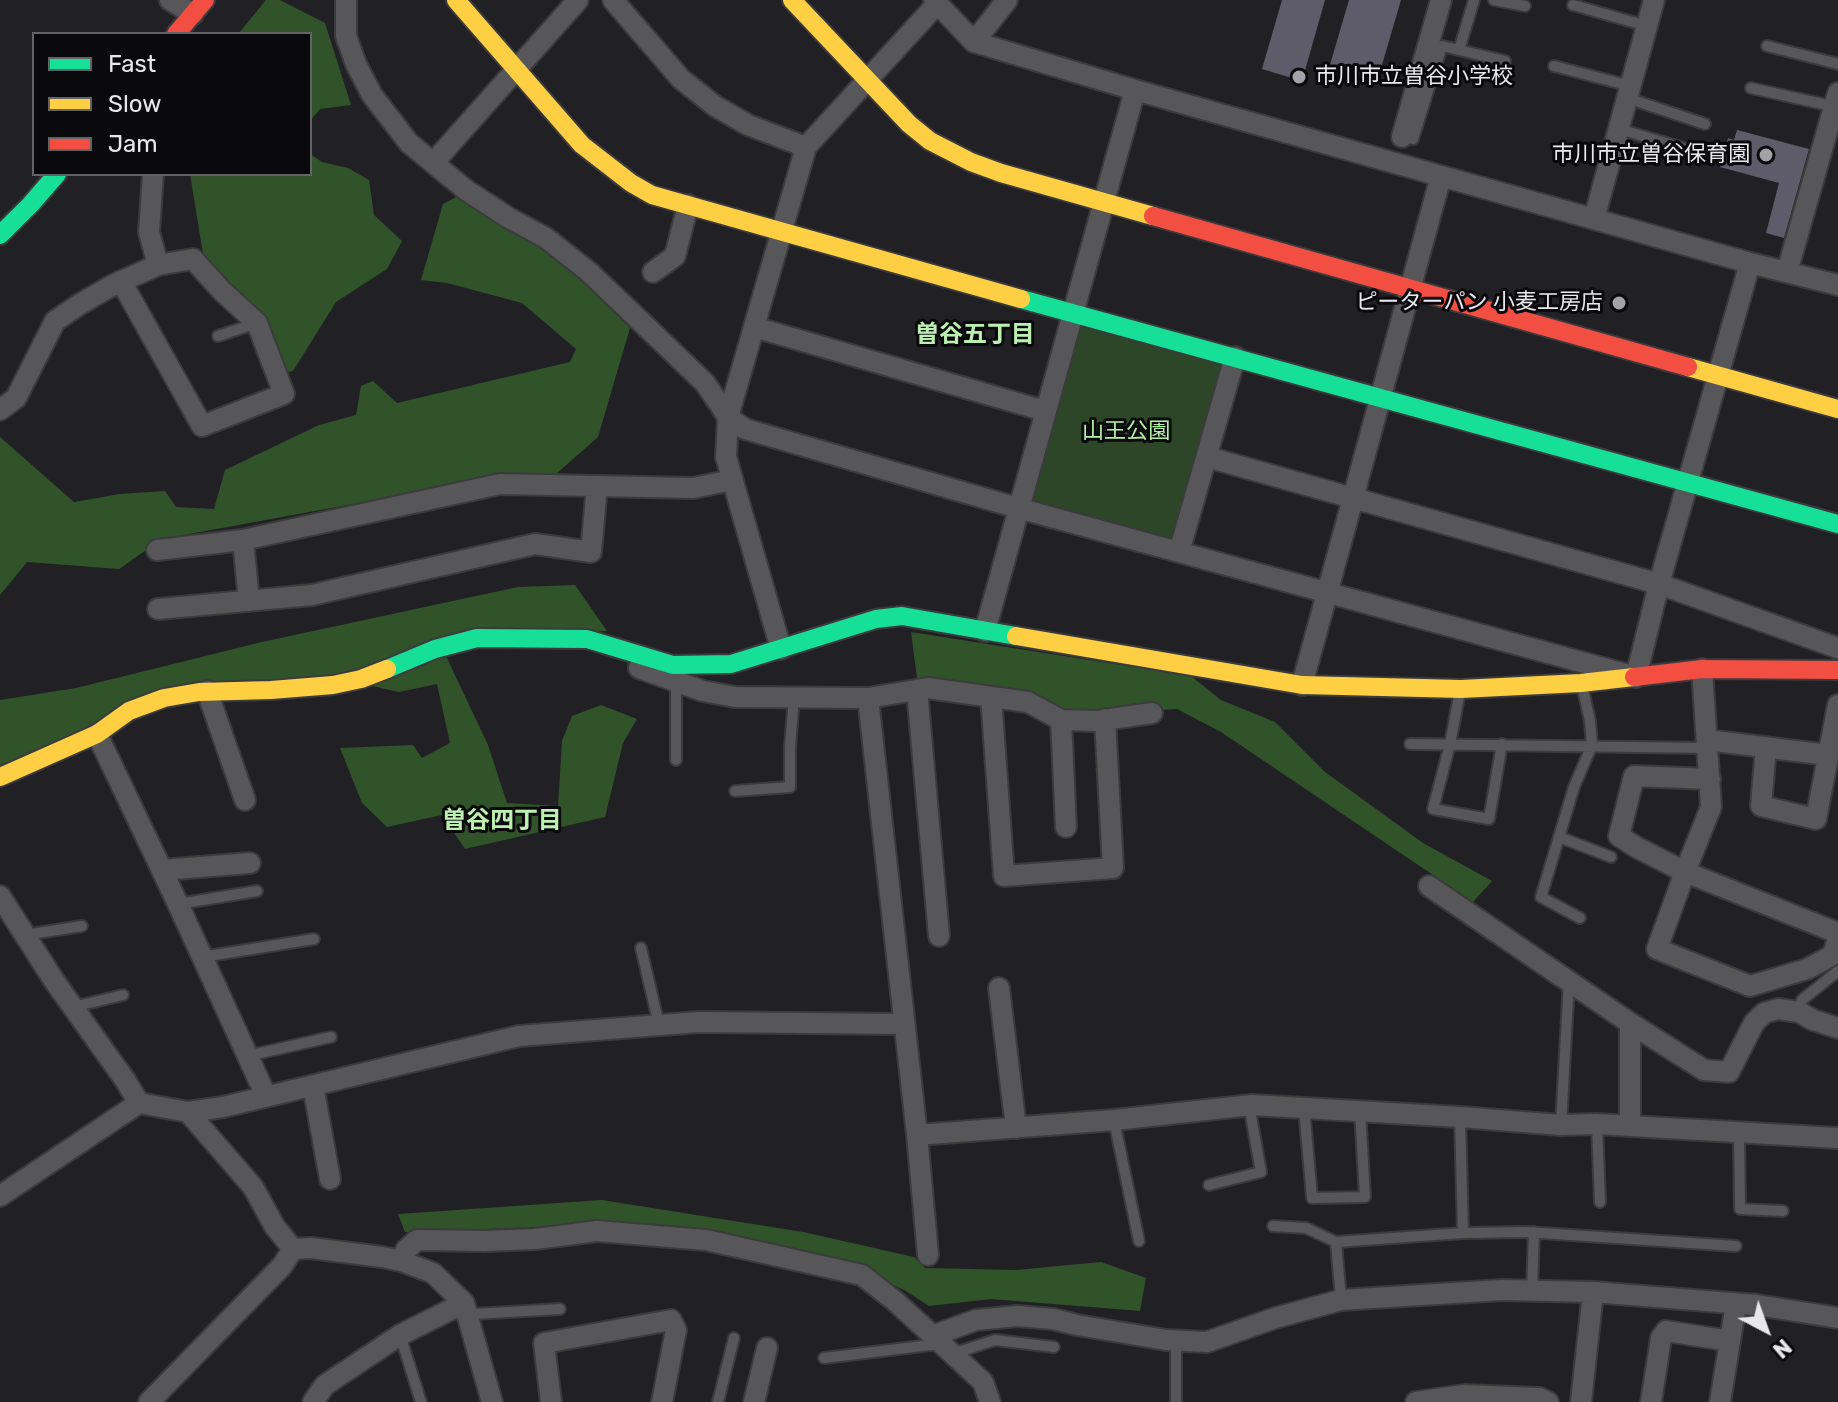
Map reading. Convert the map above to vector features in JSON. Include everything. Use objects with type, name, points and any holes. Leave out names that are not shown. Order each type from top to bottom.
[{"type":"street","points":[[346,0],[346,36],[356,64],[372,95],[409,143],[466,190],[546,238],[589,272],[705,383],[728,417],[745,429],[1018,508],[1636,677]]},
{"type":"street","points":[[456,0],[582,145],[618,174],[652,195],[1838,524]]},
{"type":"street","points":[[434,162],[578,0]]},
{"type":"street","points":[[613,0],[681,79],[715,106],[748,125],[806,147]]},
{"type":"street","points":[[792,0],[909,124],[930,141],[971,162],[1838,409]]},
{"type":"street","points":[[974,42],[1007,0]]},
{"type":"street","points":[[1408,138],[1444,46],[1441,0]]},
{"type":"street","points":[[1594,219],[1654,0]]},
{"type":"street","points":[[174,1],[199,7],[178,32]]},
{"type":"street","points":[[781,649],[726,457],[728,417],[806,147],[935,2],[974,42],[1750,263],[1838,285]]},
{"type":"street","points":[[985,631],[1135,90]]},
{"type":"street","points":[[1787,272],[1837,103]]},
{"type":"street","points":[[0,235],[55,176]]},
{"type":"street","points":[[153,176],[149,232],[158,265]]},
{"type":"street","points":[[1302,685],[1441,176]]},
{"type":"street","points":[[653,272],[675,256],[688,205]]},
{"type":"street","points":[[0,410],[16,398],[55,321],[121,281],[158,265],[193,259],[257,323],[284,394],[202,426],[121,281]]},
{"type":"street","points":[[1636,677],[1659,584],[1750,263]]},
{"type":"street","points":[[754,327],[1045,411]]},
{"type":"street","points":[[1179,552],[1235,357]]},
{"type":"street","points":[[1207,457],[1659,584],[1838,648]]},
{"type":"street","points":[[157,550],[243,540],[500,484],[693,488],[732,480]]},
{"type":"street","points":[[158,609],[312,595],[535,544],[591,552],[597,486]]},
{"type":"street","points":[[243,540],[249,601]]},
{"type":"street","points":[[0,777],[97,734],[129,711],[164,698],[207,691],[259,691],[333,685],[361,679],[435,649],[477,638],[587,639],[673,665],[731,664],[876,619],[902,616],[1302,685],[1461,689],[1581,683],[1702,669],[1838,670]]},
{"type":"street","points":[[587,639],[623,662],[703,691],[735,697],[868,698],[928,688],[1028,702],[1061,720],[1152,713]]},
{"type":"street","points":[[1702,669],[1710,779],[1711,807],[1685,872],[1657,949],[1750,986],[1807,969],[1833,955],[1838,935],[1685,872],[1619,836],[1634,776],[1710,779]]},
{"type":"street","points":[[917,690],[939,936]]},
{"type":"street","points":[[207,691],[245,800]]},
{"type":"street","points":[[991,697],[1004,876],[1113,868],[1105,719]]},
{"type":"street","points":[[868,698],[928,1255]]},
{"type":"street","points":[[1766,747],[1761,806],[1816,819],[1838,705]]},
{"type":"street","points":[[1061,720],[1066,827]]},
{"type":"street","points":[[97,734],[266,1096]]},
{"type":"street","points":[[1707,744],[1828,755]]},
{"type":"street","points":[[162,870],[250,863]]},
{"type":"street","points":[[1429,886],[1704,1070],[1729,1072],[1754,1023],[1764,1013],[1778,1009],[1799,1012],[1838,1028]]},
{"type":"street","points":[[0,896],[139,1103]]},
{"type":"street","points":[[999,988],[1016,1128]]},
{"type":"street","points":[[0,1196],[139,1103],[188,1112],[223,1107],[519,1036],[699,1022],[904,1024]]},
{"type":"street","points":[[1630,1023],[1630,1126]]},
{"type":"street","points":[[313,1086],[330,1179]]},
{"type":"street","points":[[917,1135],[1114,1120],[1249,1105],[1561,1125],[1597,1124],[1838,1138]]},
{"type":"street","points":[[188,1112],[253,1187],[275,1227],[293,1249]]},
{"type":"street","points":[[401,1261],[406,1250],[417,1240],[535,1239],[597,1231],[706,1240],[862,1275],[983,1382],[990,1402]]},
{"type":"street","points":[[293,1249],[311,1248],[382,1257],[433,1273],[464,1303],[492,1402]]},
{"type":"street","points":[[149,1402],[282,1266],[293,1249]]},
{"type":"street","points":[[942,1345],[976,1320],[1017,1316],[1207,1342],[1275,1318],[1341,1300],[1502,1290],[1593,1292],[1757,1305],[1838,1318]]},
{"type":"street","points":[[1581,1402],[1593,1292]]},
{"type":"street","points":[[313,1402],[325,1385],[400,1335],[464,1303]]},
{"type":"street","points":[[1720,1402],[1736,1304]]},
{"type":"street","points":[[551,1402],[544,1343],[671,1320],[676,1330],[662,1402]]},
{"type":"street","points":[[1651,1402],[1661,1338],[1666,1331],[1730,1341]]},
{"type":"street","points":[[754,1402],[767,1348]]},
{"type":"street","points":[[1416,1402],[1464,1395],[1539,1398],[1548,1402]]},
{"type":"lane","points":[[1474,0],[1444,46],[1505,61]]},
{"type":"lane","points":[[1494,0],[1525,6]]},
{"type":"lane","points":[[1573,5],[1647,26]]},
{"type":"lane","points":[[1767,46],[1838,64]]},
{"type":"lane","points":[[1554,66],[1629,92],[1705,124]]},
{"type":"lane","points":[[1751,88],[1837,103]]},
{"type":"lane","points":[[1619,129],[1683,148]]},
{"type":"lane","points":[[218,336],[257,323]]},
{"type":"lane","points":[[676,682],[676,760]]},
{"type":"lane","points":[[1580,918],[1541,897],[1574,787],[1592,745],[1581,683]]},
{"type":"lane","points":[[1461,689],[1433,809],[1489,819],[1502,744]]},
{"type":"lane","points":[[735,791],[790,787],[794,697]]},
{"type":"lane","points":[[1410,744],[1707,744]]},
{"type":"lane","points":[[1559,837],[1611,857]]},
{"type":"lane","points":[[178,904],[257,891]]},
{"type":"lane","points":[[25,935],[82,926]]},
{"type":"lane","points":[[202,957],[314,939]]},
{"type":"lane","points":[[641,948],[659,1025]]},
{"type":"lane","points":[[1799,1012],[1802,1000],[1838,971]]},
{"type":"lane","points":[[1561,1125],[1569,981]]},
{"type":"lane","points":[[73,1007],[123,995]]},
{"type":"lane","points":[[247,1056],[331,1037]]},
{"type":"lane","points":[[1209,1185],[1261,1172],[1249,1105]]},
{"type":"lane","points":[[1304,1108],[1312,1198],[1365,1197],[1360,1111]]},
{"type":"lane","points":[[1460,1117],[1463,1233]]},
{"type":"lane","points":[[1114,1120],[1139,1241]]},
{"type":"lane","points":[[1597,1124],[1600,1202]]},
{"type":"lane","points":[[1739,1133],[1740,1209],[1783,1211]]},
{"type":"lane","points":[[1273,1226],[1306,1228],[1336,1242],[1463,1233],[1534,1232],[1736,1246]]},
{"type":"lane","points":[[1532,1291],[1534,1232]]},
{"type":"lane","points":[[1336,1242],[1341,1300]]},
{"type":"lane","points":[[464,1303],[474,1314],[560,1309]]},
{"type":"lane","points":[[400,1335],[421,1402]]},
{"type":"lane","points":[[718,1402],[734,1338]]},
{"type":"lane","points":[[824,1358],[995,1340],[1054,1347]]},
{"type":"lane","points":[[1176,1340],[1176,1402]]},
{"type":"green space","points":[[266,0],[280,0],[325,23],[351,105],[320,109],[312,119],[312,32],[240,32]]},
{"type":"green space","points":[[312,155],[322,162],[348,168],[369,180],[374,215],[402,241],[387,269],[336,302],[293,371],[284,373],[259,314],[203,254],[190,176],[312,176]]},
{"type":"green space","points":[[456,197],[553,253],[630,328],[598,437],[556,474],[462,484],[162,539],[119,569],[27,562],[0,595],[0,437],[74,502],[120,494],[165,491],[176,507],[214,509],[225,470],[319,425],[356,415],[361,386],[373,381],[397,403],[570,362],[576,349],[522,303],[447,283],[421,280],[443,204]]},
{"type":"green space","name":"山王公園","points":[[1077,325],[1223,365],[1175,539],[1029,499]]},
{"type":"green space","points":[[575,585],[607,631],[438,639],[488,745],[507,803],[558,806],[562,741],[572,716],[601,705],[637,719],[623,743],[605,817],[465,849],[442,815],[387,827],[362,803],[340,748],[413,745],[422,758],[450,743],[437,684],[399,692],[332,677],[165,690],[0,770],[0,700],[76,688],[262,642],[518,587]]},
{"type":"green space","points":[[911,632],[1191,676],[1221,700],[1275,722],[1325,772],[1423,843],[1492,881],[1473,902],[1221,732],[1177,709],[1064,715],[1022,693],[917,678]]},
{"type":"green space","points":[[602,1200],[803,1232],[914,1257],[925,1268],[1016,1270],[1101,1262],[1146,1278],[1140,1311],[991,1299],[929,1306],[853,1265],[617,1224],[405,1232],[398,1214]]},
{"type":"building","points":[[1282,0],[1325,0],[1302,81],[1262,69]]},
{"type":"building","points":[[1349,0],[1401,0],[1377,82],[1329,68]]},
{"type":"building","points":[[1737,130],[1809,149],[1784,238],[1766,233],[1779,183],[1720,167],[1728,138],[1734,140]]},
{"type":"traffic: fast","points":[[0,235],[55,176]]},
{"type":"traffic: fast","points":[[1021,299],[1838,524]]},
{"type":"traffic: fast","points":[[387,669],[435,649],[477,638],[587,639],[673,665],[731,664],[876,619],[902,616],[1016,636]]},
{"type":"traffic: slow","points":[[456,0],[582,145],[631,183],[652,195],[1021,299]]},
{"type":"traffic: slow","points":[[792,0],[909,124],[930,141],[1001,173],[1153,216]]},
{"type":"traffic: slow","points":[[1688,367],[1838,409]]},
{"type":"traffic: slow","points":[[1016,636],[1302,685],[1461,689],[1634,677]]},
{"type":"traffic: slow","points":[[0,777],[97,734],[129,711],[164,698],[199,692],[333,685],[387,669]]},
{"type":"traffic: jam","points":[[178,32],[205,0]]},
{"type":"traffic: jam","points":[[1153,216],[1688,367]]},
{"type":"traffic: jam","points":[[1634,677],[1702,669],[1838,670]]},
{"type":"place","name":"市川市立曽谷小学校","points":[[1299,77]]},
{"type":"place","name":"市川市立曽谷保育園","points":[[1766,155]]},
{"type":"place","name":"ピーターパン 小麦工房店","points":[[1619,303]]},
{"type":"district","name":"曽谷五丁目","points":[[975,335]]},
{"type":"district","name":"曽谷四丁目","points":[[502,821]]}]
